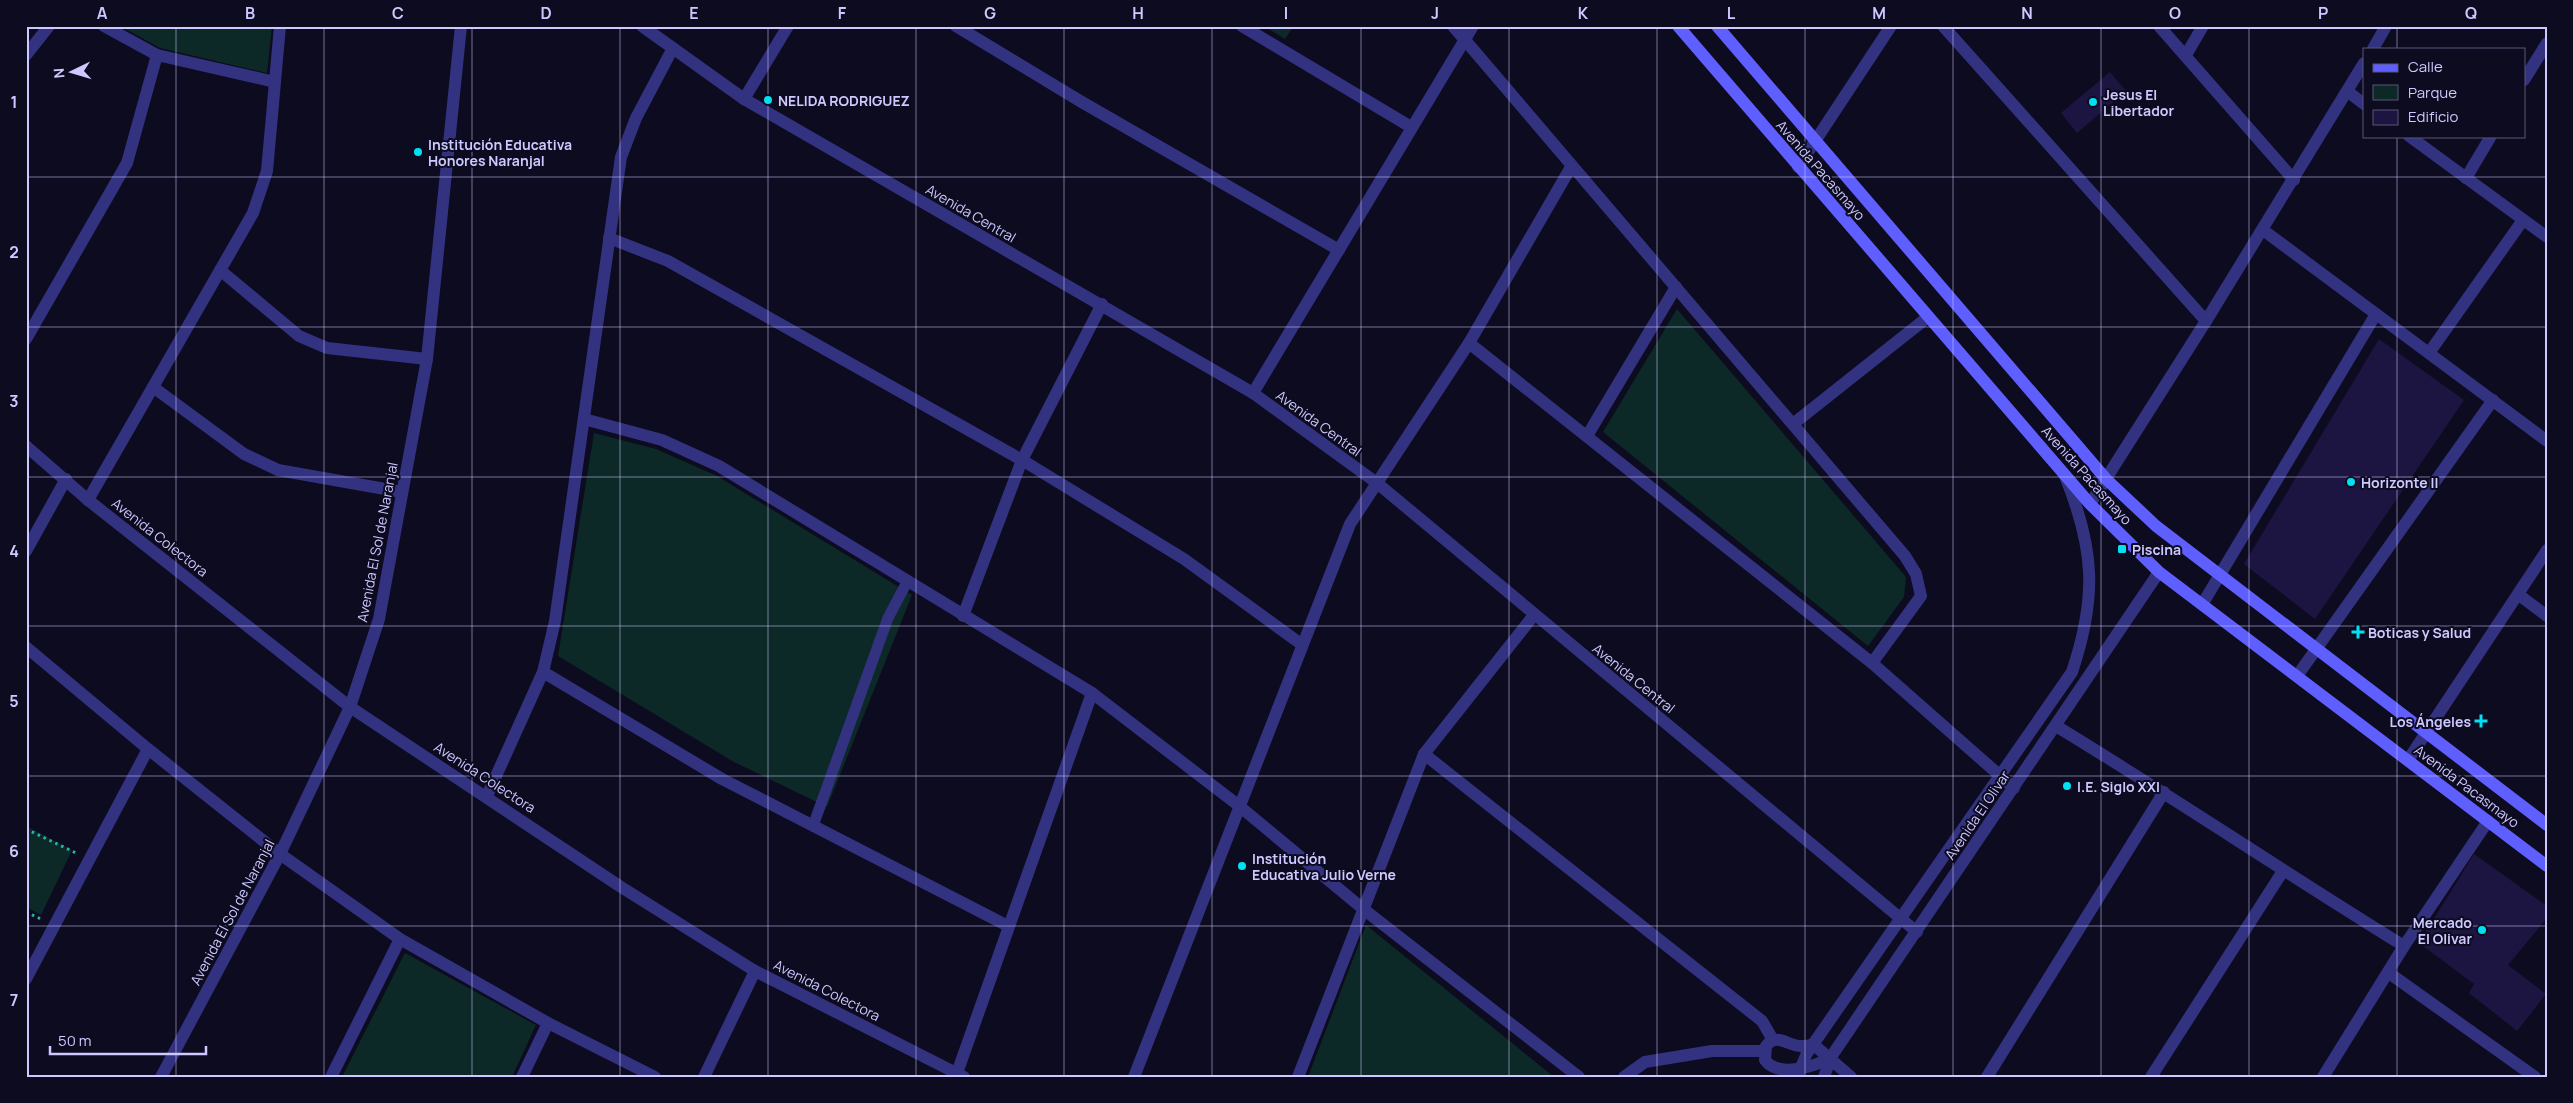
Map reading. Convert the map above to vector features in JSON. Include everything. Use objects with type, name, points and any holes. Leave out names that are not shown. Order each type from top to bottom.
[{"type":"main road","name":"Avenida Pacasmayo","points":[[1678,26],[2090,504],[2159,572],[2203,603],[2547,866]]},
{"type":"main road","name":"Avenida Pacasmayo","points":[[1717,26],[2106,479],[2156,526],[2547,825]]},
{"type":"street","points":[[26,55],[49,26]]},
{"type":"street","points":[[104,26],[157,55],[275,82]]},
{"type":"street","points":[[88,500],[253,213],[267,171],[280,26]]},
{"type":"street","name":"Avenida El Sol de Naranjal","points":[[161,1077],[280,854],[350,706],[378,619],[427,359],[461,26]]},
{"type":"street","name":"Avenida Central","points":[[642,26],[744,99],[1102,304],[1253,393],[1377,483],[1917,932]]},
{"type":"street","points":[[744,99],[788,26]]},
{"type":"street","points":[[956,26],[972,30],[1080,101],[1339,250]]},
{"type":"street","points":[[1242,26],[1411,127]]},
{"type":"street","points":[[1453,26],[1571,167],[1905,556],[1916,574],[1921,596],[1872,663]]},
{"type":"street","points":[[1253,393],[1473,26]]},
{"type":"street","points":[[1798,166],[1891,26]]},
{"type":"street","points":[[1943,26],[2206,321]]},
{"type":"street","points":[[2160,26],[2294,180]]},
{"type":"street","points":[[2186,55],[2203,26]]},
{"type":"street","points":[[2374,48],[2386,26]]},
{"type":"street","points":[[2526,77],[2547,43]]},
{"type":"street","points":[[487,796],[542,672],[555,621],[621,157],[636,118],[673,48]]},
{"type":"street","points":[[26,338],[127,163],[157,55]]},
{"type":"street","points":[[2090,504],[2263,230],[2363,65]]},
{"type":"street","points":[[2347,91],[2363,103]]},
{"type":"street","points":[[2412,138],[2547,237]]},
{"type":"street","points":[[2466,178],[2490,138]]},
{"type":"street","points":[[1134,1077],[1238,805],[1350,524],[1470,343],[1571,167]]},
{"type":"street","points":[[2429,353],[2523,220]]},
{"type":"street","points":[[2263,230],[2547,441]]},
{"type":"street","points":[[609,238],[668,261],[1022,460],[1184,559],[1301,644]]},
{"type":"street","points":[[220,270],[299,336],[327,348],[427,359]]},
{"type":"street","points":[[1586,436],[1676,287]]},
{"type":"street","points":[[963,616],[1022,460],[1102,304]]},
{"type":"street","points":[[2203,603],[2376,314]]},
{"type":"street","points":[[1793,424],[1928,317]]},
{"type":"street","points":[[1470,343],[1872,663],[2014,788]]},
{"type":"street","points":[[153,387],[244,454],[278,470],[402,492]]},
{"type":"street","points":[[2297,676],[2493,400]]},
{"type":"street","points":[[584,419],[662,440],[719,466],[1092,693],[1238,805],[1362,908],[1579,1077]]},
{"type":"street","name":"Avenida Colectora","points":[[26,446],[88,500],[350,706],[622,887],[755,971],[961,1075]]},
{"type":"street","points":[[1799,1073],[1813,1044],[2072,672],[2084,635],[2090,596],[2089,559],[2081,514],[2064,474]]},
{"type":"street","points":[[26,551],[66,479]]},
{"type":"street","points":[[2408,760],[2547,550]]},
{"type":"street","name":"Avenida El Olivar","points":[[1824,1077],[1831,1057],[2159,572]]},
{"type":"street","points":[[2518,595],[2547,616]]},
{"type":"street","points":[[1298,1077],[1362,908],[1424,754],[1534,615]]},
{"type":"street","points":[[26,647],[148,749],[280,854],[400,939],[548,1023],[655,1077]]},
{"type":"street","points":[[542,672],[722,780],[1008,926]]},
{"type":"street","points":[[961,1075],[1008,926],[1092,693]]},
{"type":"street","points":[[2056,726],[2164,792],[2283,871],[2404,946]]},
{"type":"street","points":[[26,979],[148,749]]},
{"type":"street","points":[[1424,754],[1762,1021],[1773,1040]]},
{"type":"street","points":[[1987,1077],[2164,792]]},
{"type":"street","points":[[2323,1077],[2404,946],[2488,821]]},
{"type":"street","points":[[2151,1077],[2283,871]]},
{"type":"street","points":[[331,1077],[400,939]]},
{"type":"street","points":[[704,1077],[755,971]]},
{"type":"street","points":[[2389,973],[2535,1077]]},
{"type":"street","points":[[522,1077],[548,1023]]},
{"type":"street","points":[[1624,1077],[1645,1062],[1712,1051],[1764,1050],[1773,1040],[1782,1040],[1790,1045],[1805,1047],[1813,1044]]},
{"type":"street","points":[[1813,1044],[1831,1057],[1850,1077]]},
{"type":"street","points":[[1781,1068],[1792,1059],[1790,1045]]},
{"type":"street","points":[[1764,1050],[1768,1064],[1799,1073],[1831,1057]]},
{"type":"lane","points":[[813,826],[888,618],[907,582]]},
{"type":"path","points":[[26,829],[90,859]]},
{"type":"green space","points":[[120,26],[272,26],[267,73],[160,48]]},
{"type":"green space","points":[[1264,26],[1294,26],[1285,39]]},
{"type":"green space","points":[[1677,309],[1906,577],[1904,597],[1868,646],[1603,432]]},
{"type":"green space","points":[[594,433],[656,449],[717,476],[912,595],[827,807],[734,762],[558,656]]},
{"type":"green space","points":[[26,826],[72,850],[41,915],[26,907]]},
{"type":"green space","points":[[1366,925],[1554,1077],[1308,1077]]},
{"type":"green space","points":[[405,953],[536,1025],[512,1077],[342,1077]]},
{"type":"building","name":"Jesus El Libertador","points":[[2110,72],[2126,91],[2077,133],[2061,113]]},
{"type":"building","name":"Horizonte II","points":[[2379,339],[2464,400],[2315,619],[2244,564]]},
{"type":"building","name":"Mercado El Olivar","points":[[2474,854],[2547,906],[2547,918],[2508,965],[2546,994],[2517,1031],[2469,993],[2474,984],[2419,943]]},
{"type":"place","name":"NELIDA RODRIGUEZ","points":[[768,100]]},
{"type":"place","name":"Jesus El Libertador","points":[[2093,102]]},
{"type":"place","name":"Institución Educativa Honores Naranjal","points":[[418,152]]},
{"type":"place","name":"Horizonte II","points":[[2351,482]]},
{"type":"place","name":"Piscina","points":[[2122,549]]},
{"type":"place","name":"Boticas y Salud","points":[[2358,632]]},
{"type":"place","name":"Los Ángeles","points":[[2481,721]]},
{"type":"place","name":"I.E. Siglo XXI","points":[[2067,786]]},
{"type":"place","name":"Institución Educativa Julio Verne","points":[[1242,866]]},
{"type":"place","name":"Mercado El Olivar","points":[[2482,930]]}]
